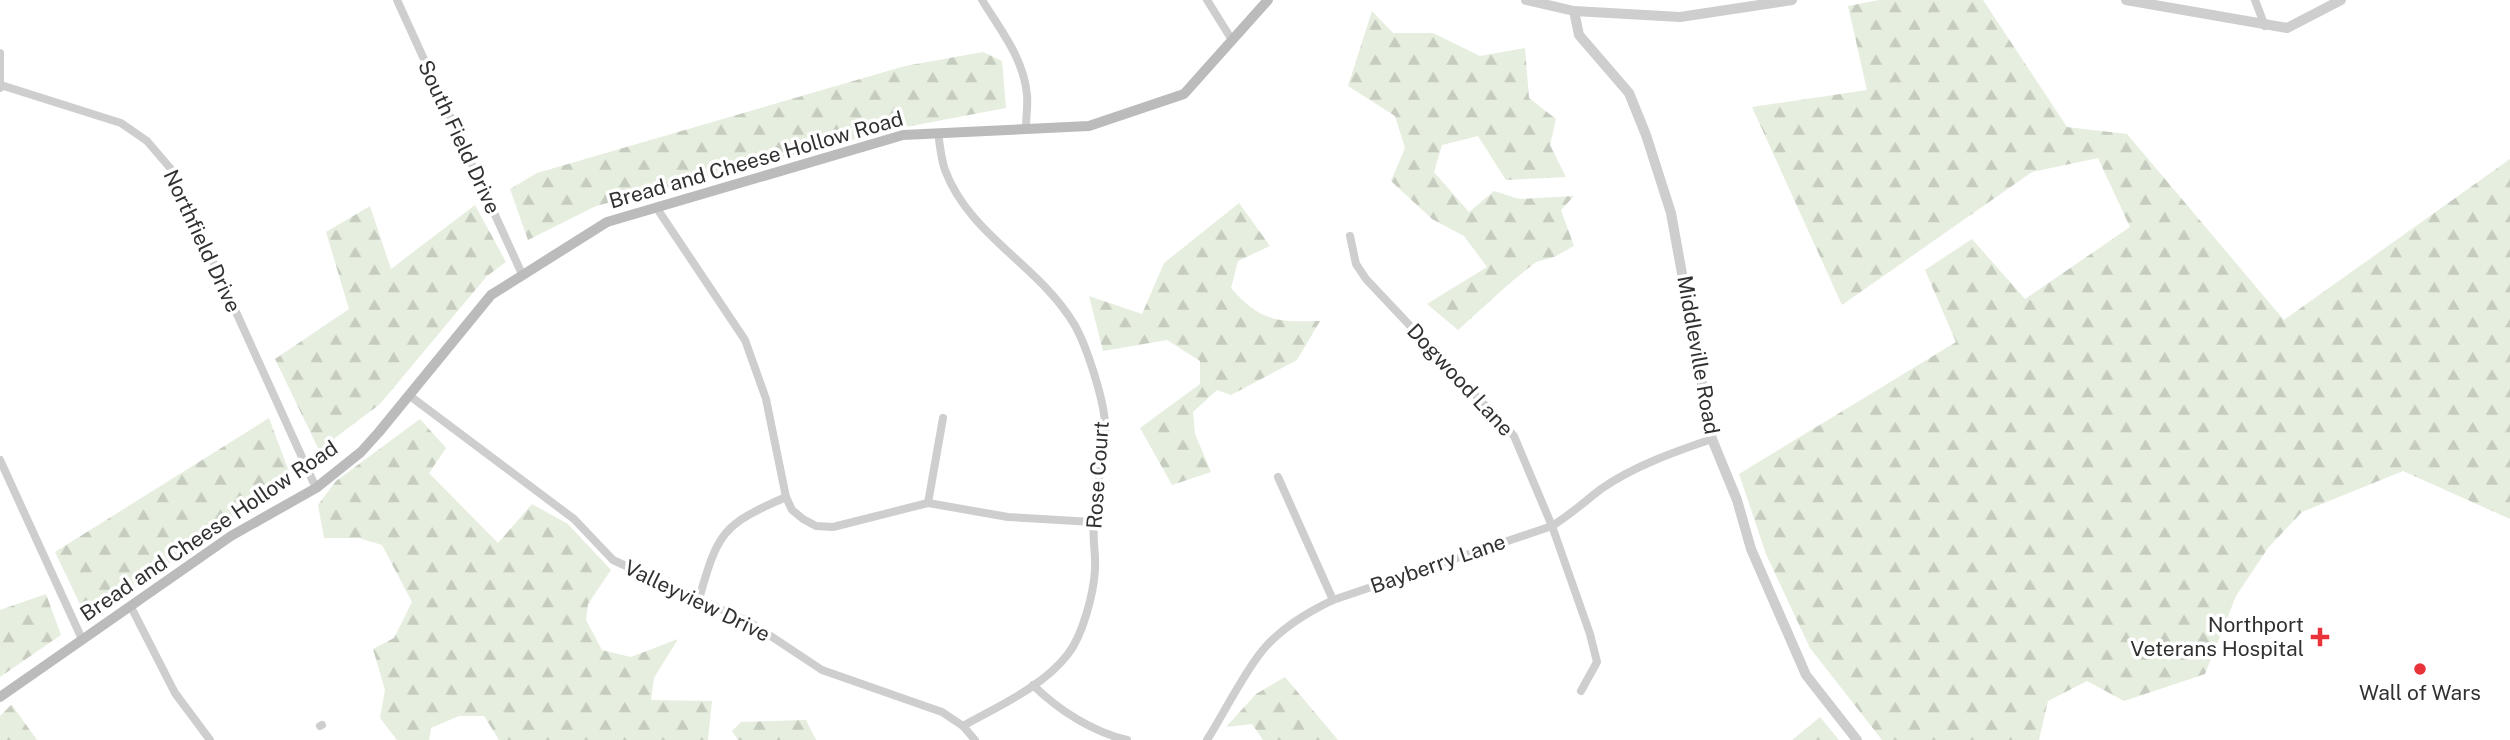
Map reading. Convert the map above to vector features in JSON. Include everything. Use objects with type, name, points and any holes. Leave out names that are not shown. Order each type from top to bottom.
[{"type":"main road","name":"Bread and Cheese Hollow Road","points":[[0,697],[231,536],[316,488],[361,452],[491,295],[607,222],[903,135],[1089,126],[1184,94],[1268,0]]},
{"type":"street","name":"South Field Drive","points":[[397,0],[522,274]]},
{"type":"street","points":[[982,0],[1013,50],[1021,70],[1027,94],[1026,128]]},
{"type":"street","points":[[1207,0],[1232,40]]},
{"type":"street","points":[[1526,0],[1574,11],[1680,17],[1792,0]]},
{"type":"street","points":[[2126,0],[2287,28],[2341,0]]},
{"type":"street","points":[[2255,0],[2265,26]]},
{"type":"street","name":"Middleville Road","points":[[1574,11],[1579,35],[1629,93],[1646,135],[1671,214],[1712,439],[1737,500],[1760,571],[1806,675],[1857,740]]},
{"type":"street","points":[[0,53],[1,87]]},
{"type":"street","name":"Northfield Drive","points":[[1,87],[121,123],[147,141],[171,169],[316,488]]},
{"type":"street","name":"Rose Court","points":[[938,133],[945,170],[959,197],[979,222],[1058,300],[1076,326],[1100,397],[1105,424],[1093,522],[1096,565],[1094,583],[1078,638],[1056,668],[963,726]]},
{"type":"street","points":[[656,207],[745,340],[766,399],[786,497],[792,510],[803,519],[817,526],[833,527],[928,503],[1008,517],[1093,522]]},
{"type":"street","name":"Dogwood Lane","points":[[1350,236],[1356,264],[1366,279],[1514,436],[1552,526],[1590,634],[1597,662],[1581,691]]},
{"type":"street","name":"Valleyview Drive","points":[[410,396],[574,519],[613,560],[751,624],[822,670],[942,712],[963,726],[975,740]]},
{"type":"street","points":[[928,503],[943,418]]},
{"type":"street","name":"Bayberry Lane","points":[[1207,740],[1261,653],[1296,621],[1333,600],[1552,526],[1572,514],[1602,489],[1639,467],[1712,439]]},
{"type":"street","points":[[0,460],[82,639]]},
{"type":"street","points":[[1278,477],[1333,600]]},
{"type":"street","points":[[699,599],[712,553],[733,524],[749,513],[786,497]]},
{"type":"street","points":[[131,607],[175,693],[210,740]]},
{"type":"street","points":[[1032,685],[1048,700],[1107,735],[1127,740]]},
{"type":"green space","points":[[1879,0],[1983,0],[2067,127],[2127,134],[2284,320],[2510,159],[2510,519],[2403,471],[2302,512],[2268,548],[2236,596],[2205,674],[2124,701],[2087,681],[2048,701],[2039,740],[1882,740],[1810,648],[1766,554],[1739,474],[1956,342],[1925,270],[1972,239],[2025,299],[2130,227],[2098,158],[2032,172],[1842,305],[1752,107],[1867,90],[1848,6]]},
{"type":"green space","points":[[1372,11],[1393,33],[1433,33],[1480,56],[1525,48],[1529,98],[1556,119],[1550,145],[1566,177],[1506,180],[1478,136],[1442,145],[1434,172],[1469,212],[1494,191],[1519,199],[1574,196],[1561,210],[1574,246],[1554,257],[1536,262],[1458,330],[1427,304],[1487,267],[1464,236],[1432,219],[1391,181],[1405,148],[1395,116],[1348,86]]},
{"type":"green space","points":[[983,52],[1002,61],[1006,108],[895,129],[596,206],[528,240],[510,189],[537,173],[905,66]]},
{"type":"green space","points":[[1239,203],[1270,246],[1238,261],[1231,288],[1252,308],[1271,318],[1320,321],[1297,360],[1231,395],[1217,390],[1193,412],[1195,434],[1211,472],[1172,485],[1140,428],[1200,384],[1200,361],[1167,340],[1103,351],[1089,296],[1142,314],[1164,263]]},
{"type":"green space","points":[[475,205],[506,262],[487,276],[380,404],[319,450],[275,359],[349,309],[326,232],[370,206],[391,269]]},
{"type":"green space","points":[[269,418],[291,477],[88,621],[55,552]]},
{"type":"green space","points":[[420,419],[446,448],[429,473],[498,543],[532,504],[568,524],[611,570],[588,604],[586,620],[602,650],[631,657],[678,639],[654,678],[651,700],[712,701],[708,740],[499,740],[484,716],[459,716],[431,728],[429,740],[397,740],[380,718],[385,690],[373,649],[394,638],[412,602],[382,545],[359,538],[324,538],[318,505],[336,481]]},
{"type":"green space","points":[[46,594],[61,635],[0,677],[0,610]]},
{"type":"green space","points":[[1285,677],[1338,740],[1263,740],[1252,724],[1226,727],[1256,694]]},
{"type":"green space","points":[[11,705],[37,740],[0,740],[0,716]]},
{"type":"green space","points":[[1820,717],[1839,740],[1792,740]]},
{"type":"green space","points":[[806,720],[816,740],[738,740],[732,731],[741,722]]},
{"type":"place","name":"Northport Veterans Hospital","points":[[2320,637]]},
{"type":"place","name":"Wall of Wars","points":[[2420,669]]}]
